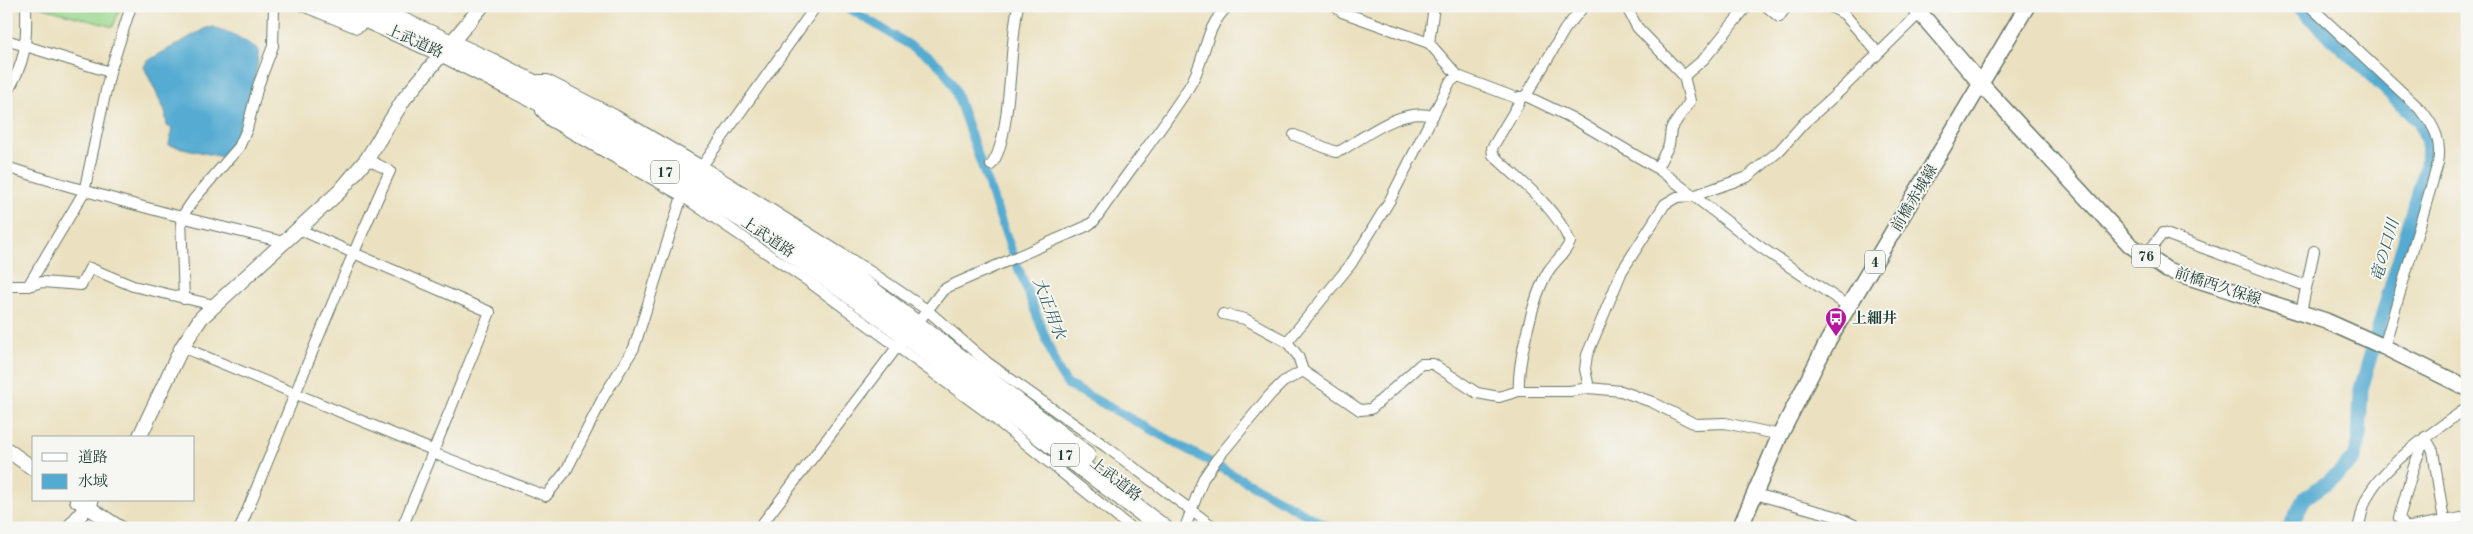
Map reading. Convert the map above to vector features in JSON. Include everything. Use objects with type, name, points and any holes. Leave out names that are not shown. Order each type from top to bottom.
[{"type":"highway","name":"上武道路","points":[[337,6],[368,13],[536,85],[675,162],[849,273],[1182,526]]},
{"type":"highway","name":"上武道路","points":[[447,48],[587,126],[751,224],[869,308],[1163,528]]},
{"type":"main road","name":"前橋赤城線","points":[[1740,528],[1780,435],[1848,306],[2028,6]]},
{"type":"main road","name":"前橋西久保線","points":[[1920,9],[1982,84],[2130,245],[2145,256],[2181,275],[2301,312],[2384,346],[2467,388]]},
{"type":"street","points":[[6,94],[16,78],[27,46],[26,6]]},
{"type":"street","points":[[28,286],[84,192],[110,72],[131,6]]},
{"type":"street","points":[[184,299],[181,218],[194,199],[239,147],[247,129],[258,86],[273,46],[274,6]]},
{"type":"street","points":[[303,6],[357,28],[368,13]]},
{"type":"street","points":[[140,436],[182,347],[201,318],[280,243],[340,191],[367,159],[404,99],[482,6]]},
{"type":"street","points":[[702,166],[816,6]]},
{"type":"street","points":[[991,165],[996,158],[1004,129],[1013,27],[1018,6]]},
{"type":"street","points":[[919,321],[926,310],[950,286],[1021,256],[1094,221],[1189,86],[1210,28],[1228,6]]},
{"type":"street","points":[[1335,6],[1342,12],[1429,43],[1458,76],[1516,98],[1523,96],[1572,118],[1657,168],[1759,246],[1848,306]]},
{"type":"street","points":[[1429,43],[1434,6]]},
{"type":"street","points":[[1520,391],[1518,382],[1528,328],[1542,284],[1548,270],[1567,250],[1570,242],[1567,233],[1549,208],[1493,155],[1492,148],[1565,29],[1584,6]]},
{"type":"street","points":[[1626,6],[1637,27],[1684,76],[1690,101],[1671,129],[1668,145],[1657,168]]},
{"type":"street","points":[[1684,76],[1704,58],[1747,6]]},
{"type":"street","points":[[1766,6],[1779,17],[1787,6]]},
{"type":"street","points":[[1829,6],[1844,14],[1878,53]]},
{"type":"street","points":[[2313,6],[2312,8],[2422,111],[2435,127],[2440,155],[2384,346]]},
{"type":"street","points":[[1589,388],[1585,369],[1587,355],[1622,271],[1665,204],[1677,197],[1693,196],[1747,177],[1779,152],[1804,122],[1842,90],[1920,9]]},
{"type":"street","points":[[6,40],[110,72]]},
{"type":"street","points":[[1287,342],[1351,264],[1390,200],[1450,82],[1458,76]]},
{"type":"street","points":[[536,85],[538,80],[548,80],[615,115],[765,204],[926,310],[988,363],[1215,528]]},
{"type":"street","points":[[542,102],[541,111],[550,121],[682,196],[900,343],[1024,440],[1131,528]]},
{"type":"street","points":[[1294,135],[1336,152],[1381,127],[1401,119],[1424,114],[1433,116]]},
{"type":"street","points":[[240,528],[296,395],[352,253],[390,171],[367,159]]},
{"type":"street","points":[[6,167],[84,192],[181,218],[276,240],[280,243]]},
{"type":"street","points":[[182,347],[434,452],[546,496],[566,471],[604,396],[634,348],[682,196]]},
{"type":"street","points":[[298,229],[490,312],[402,528]]},
{"type":"street","points":[[2145,256],[2163,233],[2306,286]]},
{"type":"street","points":[[2301,312],[2314,251]]},
{"type":"street","points":[[6,286],[28,286],[42,282],[81,285],[90,268],[134,286],[214,305]]},
{"type":"street","points":[[1223,314],[1251,322],[1287,342],[1298,356],[1303,371],[1360,410],[1371,409],[1421,364],[1433,364],[1477,393],[1499,397],[1520,391],[1570,391],[1589,388],[1621,391],[1652,402],[1695,424],[1725,423],[1780,435]]},
{"type":"street","points":[[760,528],[900,343]]},
{"type":"street","points":[[1182,526],[1192,510],[1203,479],[1216,460],[1270,395],[1283,382],[1303,371]]},
{"type":"street","points":[[2358,528],[2366,501],[2373,488],[2401,457],[2425,437],[2467,408]]},
{"type":"street","points":[[2425,437],[2433,451],[2444,521]]},
{"type":"street","points":[[2425,437],[2414,466],[2399,518],[2405,528],[2467,517]]},
{"type":"street","points":[[6,449],[32,468]]},
{"type":"street","points":[[1755,494],[1834,516],[1861,528]]},
{"type":"street","points":[[69,528],[85,503],[120,528]]},
{"type":"green space","points":[[36,6],[121,6],[113,27]]},
{"type":"water","points":[[213,27],[233,34],[258,49],[256,74],[247,105],[229,148],[222,157],[169,145],[172,128],[167,126],[165,111],[144,67],[147,61],[206,28]]},
{"type":"waterway","name":"大正用水","points":[[845,6],[931,58],[943,69],[954,87],[1011,249],[1058,370],[1067,384],[1331,528]]},
{"type":"waterway","name":"竜の口川","points":[[2289,528],[2305,498],[2337,475],[2354,458],[2359,441],[2361,389],[2427,166],[2428,141],[2420,121],[2299,6]]},
{"type":"place","name":"上細井","points":[[1836,337]]}]
